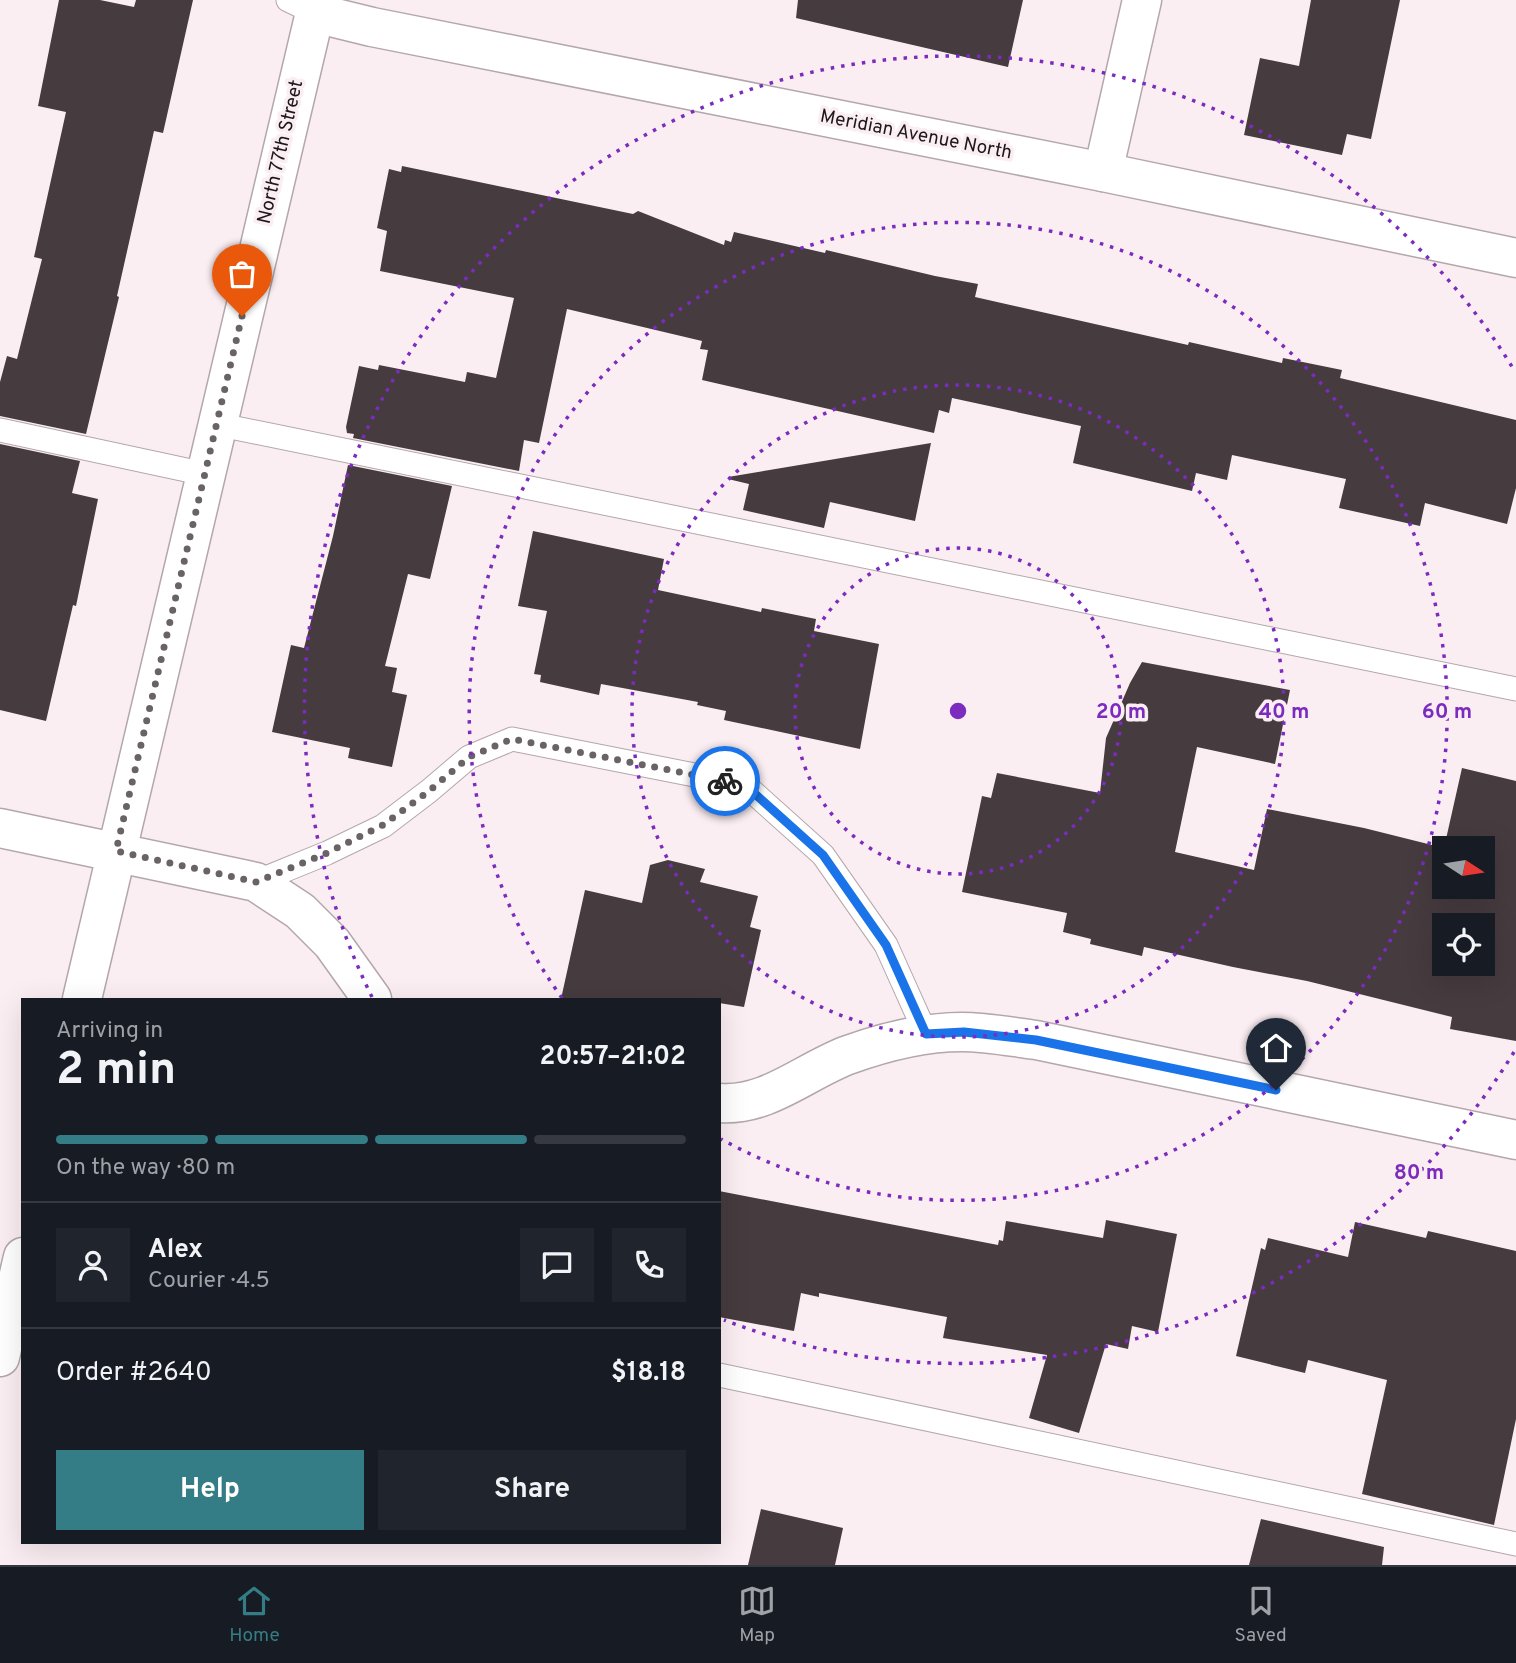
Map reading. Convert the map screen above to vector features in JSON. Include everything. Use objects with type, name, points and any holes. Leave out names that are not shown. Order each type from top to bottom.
[{"type":"street","points":[[1103,172],[1142,0]]},
{"type":"street","name":"Meridian Avenue North","points":[[307,4],[372,27],[1103,172],[1516,258]]},
{"type":"street","name":"North 77th Street","points":[[82,998],[205,474],[307,4]]},
{"type":"street","points":[[0,828],[256,882],[300,911],[324,935],[371,998]]},
{"type":"street","points":[[721,1103],[731,1104],[764,1097],[845,1056],[877,1046],[926,1034],[964,1032],[1036,1040],[1516,1140]]},
{"type":"street","points":[[0,1357],[21,1266]]},
{"type":"lane","points":[[216,424],[1516,689]]},
{"type":"lane","points":[[0,430],[205,474]]},
{"type":"lane","points":[[256,882],[327,853],[383,825],[469,757],[512,739],[745,785],[823,855],[886,945],[926,1034]]},
{"type":"lane","points":[[721,1375],[1516,1544]]},
{"type":"building","points":[[59,0],[100,0],[134,7],[136,0],[193,0],[163,133],[154,131],[117,296],[119,297],[86,434],[0,416],[0,382],[7,356],[17,359],[42,259],[34,257],[66,112],[38,106]]},
{"type":"building","points":[[798,0],[1023,0],[1008,67],[796,18]]},
{"type":"building","points":[[1311,0],[1400,0],[1371,139],[1347,134],[1342,155],[1244,135],[1260,58],[1299,66]]},
{"type":"building","points":[[402,166],[633,214],[638,211],[724,245],[725,240],[731,242],[734,232],[978,284],[975,297],[1188,345],[1189,342],[1282,363],[1283,358],[1342,370],[1340,378],[1516,420],[1516,488],[1507,524],[1425,503],[1420,526],[1339,508],[1346,479],[1232,455],[1227,480],[1196,473],[1192,491],[1073,463],[1081,426],[952,398],[949,413],[939,410],[934,433],[702,380],[708,350],[700,349],[702,341],[567,309],[539,443],[524,440],[519,471],[353,438],[354,434],[347,433],[346,427],[359,366],[378,370],[379,365],[465,382],[467,372],[496,378],[514,298],[380,271],[387,231],[377,228],[389,169],[401,172]]},
{"type":"building","points":[[931,443],[915,521],[830,502],[824,528],[743,510],[749,484],[728,479],[728,477]]},
{"type":"building","points":[[0,444],[80,461],[72,493],[98,499],[76,606],[73,605],[46,721],[0,710]]},
{"type":"building","points":[[348,465],[452,486],[430,579],[408,574],[385,666],[397,668],[392,692],[407,695],[392,767],[348,758],[350,748],[272,732],[291,645],[304,648]]},
{"type":"building","points":[[533,531],[664,559],[658,590],[761,612],[762,608],[816,619],[814,631],[879,644],[860,749],[724,720],[726,711],[697,705],[698,702],[601,684],[599,695],[540,682],[541,675],[534,674],[547,611],[518,606]]},
{"type":"building","points":[[1142,662],[1290,690],[1275,764],[1197,747],[1175,852],[1254,870],[1267,809],[1364,828],[1432,845],[1432,900],[1495,899],[1495,836],[1447,836],[1462,768],[1516,781],[1516,1041],[1450,1029],[1452,1017],[1307,981],[1144,947],[1142,956],[1090,944],[1091,939],[1063,932],[1067,913],[962,892],[982,796],[991,798],[997,773],[1100,793],[1106,738]]},
{"type":"building","points":[[668,860],[705,869],[700,882],[758,896],[750,927],[761,930],[744,1007],[721,1003],[721,998],[561,998],[585,890],[642,903],[650,865]]},
{"type":"building","points":[[721,1191],[998,1245],[999,1240],[1003,1241],[1006,1221],[1103,1238],[1106,1220],[1177,1234],[1158,1332],[1132,1326],[1128,1349],[1106,1344],[1079,1433],[1029,1418],[1047,1355],[943,1338],[947,1317],[819,1293],[819,1297],[801,1293],[794,1331],[721,1317]]},
{"type":"building","points":[[1355,1222],[1426,1238],[1428,1231],[1516,1251],[1516,1419],[1494,1525],[1362,1494],[1387,1380],[1308,1360],[1305,1373],[1236,1356],[1261,1248],[1265,1250],[1268,1238],[1348,1257]]},
{"type":"building","points":[[761,1509],[843,1528],[835,1565],[748,1565]]},
{"type":"building","points":[[1261,1519],[1384,1547],[1382,1565],[1249,1565]]},
{"type":"way so far","points":[[242,316],[116,851],[256,882],[327,853],[383,825],[469,757],[512,739],[725,781]]},
{"type":"route","points":[[725,781],[745,785],[823,855],[886,945],[926,1034],[964,1032],[1036,1040],[1276,1090]]}]
